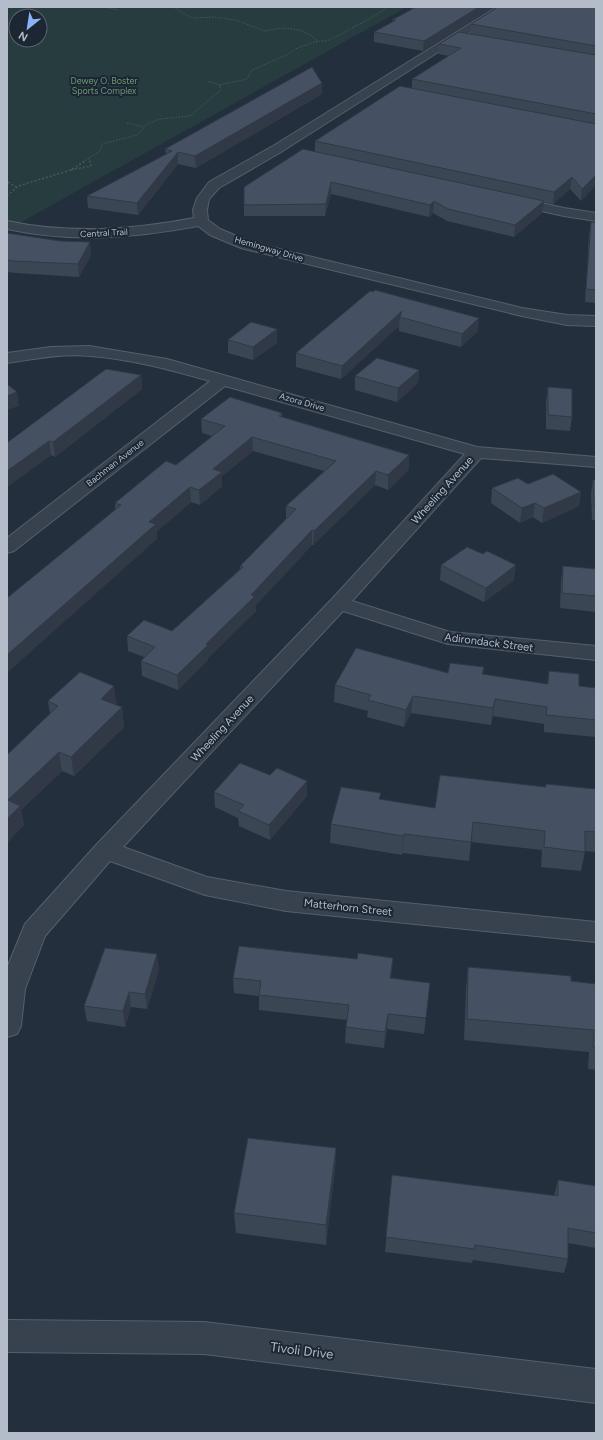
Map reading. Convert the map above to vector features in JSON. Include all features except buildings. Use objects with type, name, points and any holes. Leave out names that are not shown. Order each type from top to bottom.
[{"type":"street","points":[[200,221],[200,210],[203,198],[214,185],[277,149],[504,7]]},
{"type":"street","points":[[458,37],[473,39]]},
{"type":"street","points":[[374,87],[389,90]]},
{"type":"street","points":[[277,149],[292,152]]},
{"type":"street","points":[[506,199],[564,212],[596,217]]},
{"type":"street","name":"Central Trail","points":[[7,225],[64,234],[96,234],[141,230],[200,221]]},
{"type":"street","name":"Hemingway Drive","points":[[200,221],[215,232],[246,245],[522,312],[567,320],[596,321]]},
{"type":"street","name":"Azora Drive","points":[[7,358],[50,352],[89,351],[161,362],[477,452],[596,462]]},
{"type":"street","name":"Bachman Avenue","points":[[7,547],[223,379]]},
{"type":"street","name":"Wheeling Avenue","points":[[7,1026],[12,989],[34,931],[106,850],[339,603],[477,452]]},
{"type":"street","name":"Adirondack Street","points":[[339,603],[448,638],[527,647],[596,652]]},
{"type":"street","name":"Matterhorn Street","points":[[106,850],[205,886],[286,901],[596,932]]},
{"type":"street","name":"Tivoli Drive","points":[[7,1336],[204,1338],[596,1386]]},
{"type":"path","points":[[104,7],[119,10]]},
{"type":"path","points":[[173,7],[192,18],[214,17],[236,20],[264,31],[281,28],[300,30],[312,36],[316,42]]},
{"type":"path","points":[[208,81],[220,85],[246,79],[252,70],[289,54],[296,49],[316,42],[328,40],[361,22],[378,15],[386,10],[387,7]]},
{"type":"path","points":[[71,170],[100,151],[102,144],[125,139],[137,134],[142,131],[143,128],[160,119],[190,116],[220,91],[220,85]]},
{"type":"path","points":[[127,123],[143,128]]},
{"type":"path","points":[[7,196],[16,187],[71,170],[91,166],[88,158]]},
{"type":"path","points":[[8,182],[16,187]]},
{"type":"green space","name":"Dewey O. Boster Sports Complex","points":[[7,7],[407,7],[7,230]]}]
